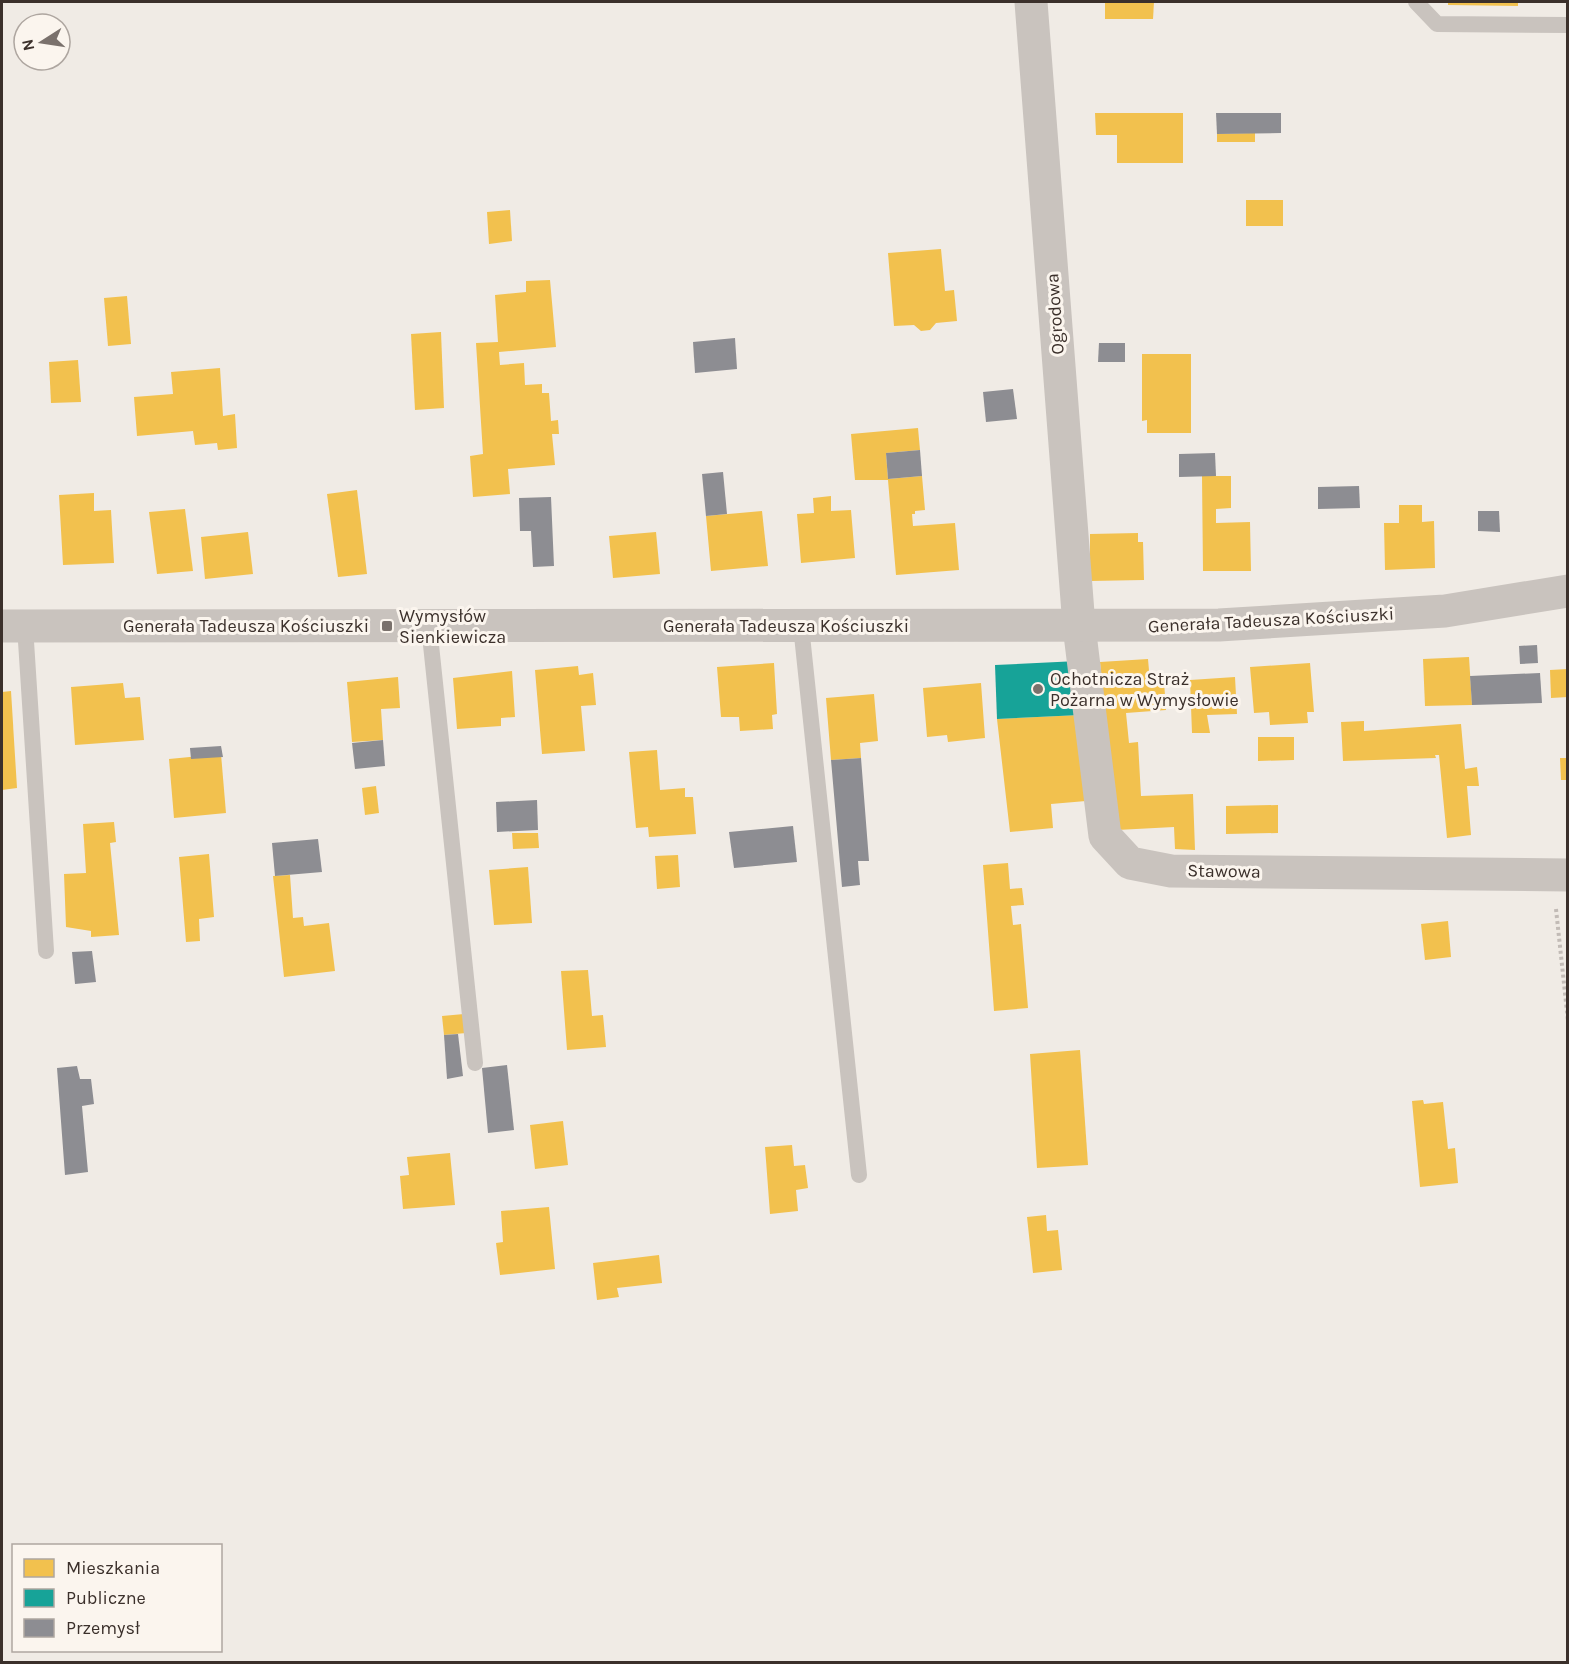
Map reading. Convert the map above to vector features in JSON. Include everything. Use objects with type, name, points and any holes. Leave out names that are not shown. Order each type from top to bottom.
[{"type":"street","name":"Ogrodowa","points":[[1031,2],[1079,626]]},
{"type":"street","name":"Generała Tadeusza Kościuszki","points":[[13,626],[1219,625],[1445,611],[1568,591]]},
{"type":"street","name":"Stawowa","points":[[1079,626],[1105,836],[1130,864],[1171,871],[1560,875]]},
{"type":"lane","points":[[1416,2],[1437,24],[1568,25]]},
{"type":"lane","points":[[13,626],[46,951]]},
{"type":"lane","points":[[429,626],[474,1063]]},
{"type":"lane","points":[[801,626],[859,1175]]},
{"type":"path","points":[[1560,875],[1568,1021]]},
{"type":"building: Mieszkania","points":[[1105,2],[1154,2],[1153,19],[1105,19]]},
{"type":"building: Mieszkania","points":[[1448,2],[1518,2],[1518,6],[1448,5]]},
{"type":"building: Mieszkania","points":[[1095,113],[1183,113],[1183,163],[1117,163],[1117,135],[1096,135]]},
{"type":"building: Mieszkania","points":[[1255,133],[1255,142],[1217,142],[1217,134]]},
{"type":"building: Mieszkania","points":[[1246,200],[1283,200],[1283,226],[1246,226]]},
{"type":"building: Mieszkania","points":[[510,210],[512,241],[489,244],[487,212]]},
{"type":"building: Mieszkania","points":[[941,249],[945,291],[954,290],[957,321],[936,323],[930,330],[921,331],[914,325],[894,326],[888,253]]},
{"type":"building: Mieszkania","points":[[550,280],[556,347],[499,352],[500,365],[524,363],[525,385],[542,384],[542,393],[549,393],[551,421],[558,420],[559,434],[552,434],[555,465],[508,469],[510,494],[473,497],[470,456],[483,454],[476,343],[498,342],[495,295],[526,292],[526,281]]},
{"type":"building: Mieszkania","points":[[127,296],[131,344],[108,346],[104,298]]},
{"type":"building: Mieszkania","points":[[441,332],[444,408],[415,410],[411,334]]},
{"type":"building: Mieszkania","points":[[1142,354],[1191,354],[1191,433],[1147,433],[1147,420],[1142,421]]},
{"type":"building: Mieszkania","points":[[78,360],[81,402],[51,403],[49,362]]},
{"type":"building: Mieszkania","points":[[220,368],[223,416],[235,414],[237,448],[218,450],[217,443],[195,445],[193,431],[137,436],[134,397],[173,394],[171,372]]},
{"type":"building: Mieszkania","points":[[918,428],[920,450],[886,453],[888,479],[922,476],[925,510],[915,511],[915,514],[912,514],[913,526],[955,523],[959,570],[896,575],[888,480],[855,480],[851,434]]},
{"type":"building: Mieszkania","points":[[1202,476],[1231,476],[1231,508],[1216,509],[1216,523],[1250,522],[1251,571],[1203,571]]},
{"type":"building: Mieszkania","points":[[357,490],[367,574],[338,577],[327,494]]},
{"type":"building: Mieszkania","points":[[94,493],[94,511],[111,510],[114,563],[63,565],[59,495]]},
{"type":"building: Mieszkania","points":[[831,496],[831,511],[851,510],[855,558],[801,563],[797,514],[814,513],[813,498]]},
{"type":"building: Mieszkania","points":[[1399,505],[1422,505],[1422,522],[1434,521],[1435,568],[1385,570],[1384,523],[1399,523]]},
{"type":"building: Mieszkania","points":[[185,509],[193,571],[157,574],[149,512]]},
{"type":"building: Mieszkania","points":[[762,511],[768,566],[711,571],[706,516]]},
{"type":"building: Mieszkania","points":[[248,532],[253,574],[205,579],[201,537]]},
{"type":"building: Mieszkania","points":[[656,532],[660,574],[613,578],[609,536]]},
{"type":"building: Mieszkania","points":[[1138,533],[1138,542],[1143,542],[1144,580],[1090,581],[1090,534]]},
{"type":"building: Mieszkania","points":[[1469,657],[1472,705],[1425,706],[1423,659]]},
{"type":"building: Mieszkania","points":[[1148,659],[1150,682],[1164,681],[1166,710],[1126,713],[1129,743],[1138,742],[1141,796],[1193,794],[1195,850],[1175,849],[1174,827],[1117,830],[1100,662]]},
{"type":"building: Mieszkania","points":[[774,663],[777,714],[772,715],[773,729],[740,731],[739,717],[721,717],[717,667]]},
{"type":"building: Mieszkania","points":[[1310,663],[1314,712],[1307,712],[1308,723],[1270,725],[1269,712],[1254,713],[1250,667]]},
{"type":"building: Mieszkania","points":[[578,666],[579,675],[593,673],[596,705],[581,706],[585,751],[542,754],[535,670]]},
{"type":"building: Mieszkania","points":[[1568,669],[1568,697],[1551,698],[1550,670]]},
{"type":"building: Mieszkania","points":[[512,671],[515,717],[501,718],[501,726],[457,729],[453,678]]},
{"type":"building: Mieszkania","points":[[398,677],[400,708],[381,709],[383,740],[352,742],[347,682]]},
{"type":"building: Mieszkania","points":[[1235,677],[1237,714],[1207,715],[1210,733],[1192,733],[1190,680]]},
{"type":"building: Mieszkania","points":[[123,683],[125,698],[140,697],[144,740],[75,745],[71,687]]},
{"type":"building: Mieszkania","points":[[981,683],[985,738],[948,742],[947,735],[927,737],[923,688]]},
{"type":"building: Mieszkania","points":[[11,691],[17,788],[2,790],[2,692]]},
{"type":"building: Mieszkania","points":[[874,694],[878,741],[860,743],[861,758],[831,760],[826,698]]},
{"type":"building: Mieszkania","points":[[1080,715],[1086,801],[1051,804],[1053,828],[1010,832],[997,719]]},
{"type":"building: Mieszkania","points":[[1364,721],[1364,731],[1461,724],[1465,769],[1477,767],[1479,786],[1467,786],[1471,835],[1447,838],[1439,755],[1435,755],[1436,758],[1343,761],[1341,722]]},
{"type":"building: Mieszkania","points":[[1258,737],[1294,737],[1294,760],[1258,761]]},
{"type":"building: Mieszkania","points":[[657,750],[660,790],[685,788],[685,797],[693,797],[696,834],[649,837],[648,827],[636,828],[629,752]]},
{"type":"building: Mieszkania","points":[[221,754],[226,813],[174,818],[169,759]]},
{"type":"building: Mieszkania","points":[[1560,758],[1568,758],[1568,780],[1561,780]]},
{"type":"building: Mieszkania","points":[[376,786],[379,813],[365,815],[362,788]]},
{"type":"building: Mieszkania","points":[[1278,805],[1278,833],[1226,834],[1226,806]]},
{"type":"building: Mieszkania","points":[[114,822],[116,842],[110,843],[119,935],[91,937],[91,931],[66,927],[64,874],[86,873],[83,824]]},
{"type":"building: Mieszkania","points":[[512,833],[538,833],[539,848],[513,849]]},
{"type":"building: Mieszkania","points":[[209,854],[214,917],[199,919],[200,941],[186,942],[179,857]]},
{"type":"building: Mieszkania","points":[[678,855],[680,887],[657,889],[655,856]]},
{"type":"building: Mieszkania","points":[[1008,863],[1010,889],[1022,888],[1024,905],[1011,906],[1013,925],[1021,924],[1028,1008],[994,1011],[983,865]]},
{"type":"building: Mieszkania","points":[[528,867],[532,923],[494,925],[489,870]]},
{"type":"building: Mieszkania","points":[[290,875],[293,918],[303,917],[304,926],[329,923],[335,971],[284,977],[273,876]]},
{"type":"building: Mieszkania","points":[[1448,921],[1451,957],[1425,960],[1421,924]]},
{"type":"building: Mieszkania","points":[[588,970],[592,1016],[603,1015],[606,1047],[567,1050],[561,971]]},
{"type":"building: Mieszkania","points":[[464,1014],[466,1033],[444,1035],[442,1016]]},
{"type":"building: Mieszkania","points":[[1080,1050],[1088,1165],[1037,1168],[1030,1054]]},
{"type":"building: Mieszkania","points":[[1423,1100],[1424,1104],[1443,1102],[1448,1149],[1455,1148],[1458,1183],[1420,1187],[1412,1101]]},
{"type":"building: Mieszkania","points":[[563,1121],[568,1165],[535,1169],[530,1125]]},
{"type":"building: Mieszkania","points":[[792,1145],[794,1166],[805,1165],[808,1188],[796,1190],[798,1211],[770,1214],[765,1147]]},
{"type":"building: Mieszkania","points":[[450,1153],[455,1205],[403,1209],[400,1176],[409,1175],[407,1157]]},
{"type":"building: Mieszkania","points":[[549,1207],[555,1269],[500,1275],[496,1243],[503,1242],[501,1211]]},
{"type":"building: Mieszkania","points":[[1046,1215],[1047,1231],[1058,1230],[1062,1270],[1033,1273],[1027,1217]]},
{"type":"building: Mieszkania","points":[[659,1255],[662,1283],[617,1288],[619,1297],[597,1300],[593,1263]]},
{"type":"building: Publiczne","points":[[1078,661],[1080,715],[997,719],[995,665]]},
{"type":"building: Przemysł","points":[[1216,113],[1281,113],[1281,133],[1217,134]]},
{"type":"building: Przemysł","points":[[735,338],[737,369],[695,373],[693,342]]},
{"type":"building: Przemysł","points":[[1099,343],[1125,343],[1125,362],[1098,362]]},
{"type":"building: Przemysł","points":[[1013,389],[1017,419],[986,422],[983,392]]},
{"type":"building: Przemysł","points":[[920,450],[922,476],[888,479],[886,453]]},
{"type":"building: Przemysł","points":[[1215,453],[1216,476],[1179,477],[1179,454]]},
{"type":"building: Przemysł","points":[[723,472],[727,514],[706,516],[702,474]]},
{"type":"building: Przemysł","points":[[1359,486],[1360,508],[1318,509],[1318,487]]},
{"type":"building: Przemysł","points":[[551,497],[554,566],[533,567],[531,531],[520,531],[519,498]]},
{"type":"building: Przemysł","points":[[1478,511],[1499,511],[1500,532],[1478,531]]},
{"type":"building: Przemysł","points":[[1537,645],[1538,663],[1520,664],[1519,646]]},
{"type":"building: Przemysł","points":[[1540,673],[1542,703],[1472,705],[1470,676]]},
{"type":"building: Przemysł","points":[[383,740],[385,766],[355,769],[352,743]]},
{"type":"building: Przemysł","points":[[221,746],[223,757],[191,759],[190,748]]},
{"type":"building: Przemysł","points":[[861,758],[869,861],[858,861],[860,885],[842,887],[831,760]]},
{"type":"building: Przemysł","points":[[537,800],[538,830],[497,832],[496,802]]},
{"type":"building: Przemysł","points":[[793,826],[797,862],[734,868],[729,832]]},
{"type":"building: Przemysł","points":[[318,839],[322,872],[275,876],[272,843]]},
{"type":"building: Przemysł","points":[[92,951],[96,982],[75,984],[72,952]]},
{"type":"building: Przemysł","points":[[458,1034],[463,1076],[447,1079],[444,1035]]},
{"type":"building: Przemysł","points":[[507,1065],[514,1130],[488,1133],[482,1068]]},
{"type":"building: Przemysł","points":[[77,1066],[80,1079],[91,1079],[94,1104],[82,1106],[88,1172],[65,1175],[57,1068]]},
{"type":"place","name":"Wymysłów Sienkiewicza","points":[[387,626]]},
{"type":"place","name":"Ochotnicza Straż Pożarna w Wymysłowie","points":[[1038,689]]}]
